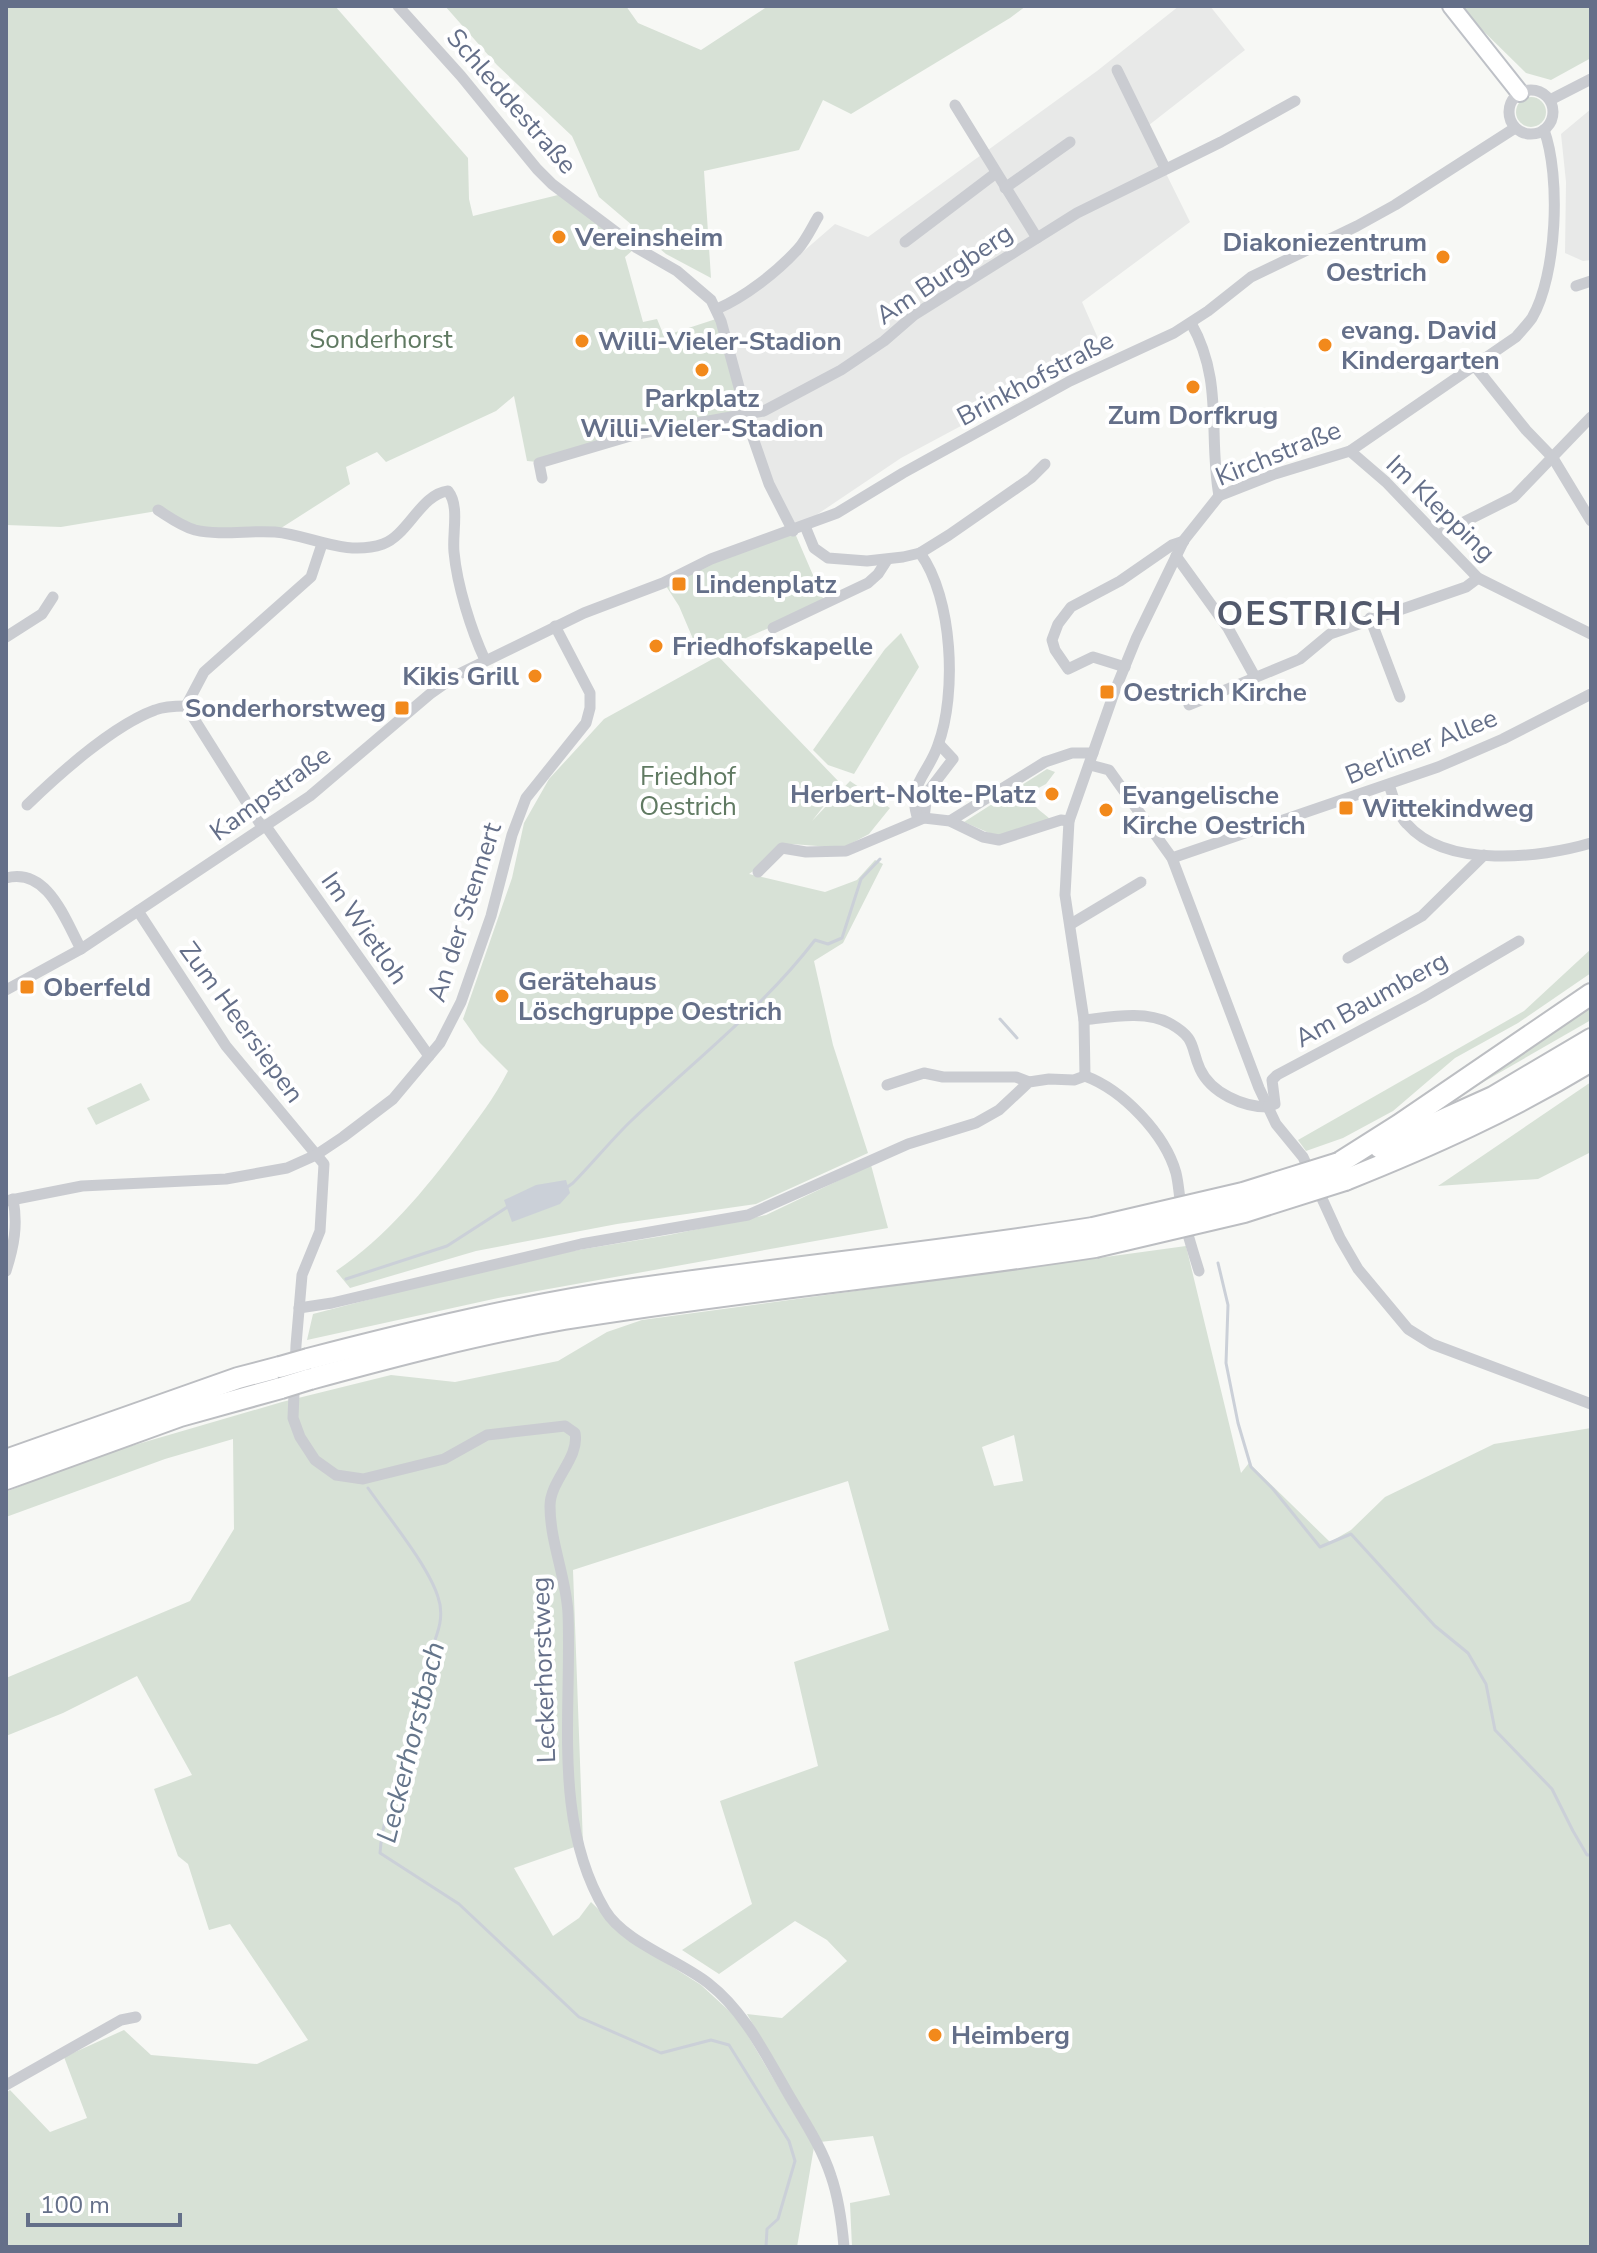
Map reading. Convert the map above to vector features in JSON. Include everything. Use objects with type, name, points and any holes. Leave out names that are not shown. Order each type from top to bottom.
[{"type":"highway","points":[[1342,1171],[1399,1125],[1591,994]]},
{"type":"highway","points":[[6,1479],[280,1377],[452,1323],[632,1289],[967,1247],[1094,1237],[1244,1212],[1342,1171],[1493,1097],[1591,1039]]},
{"type":"highway","points":[[1342,1171],[1439,1143],[1591,1061]]},
{"type":"highway","points":[[354,1367],[462,1339],[682,1301],[1004,1261],[1094,1237]]},
{"type":"highway","points":[[585,1331],[682,1301]]},
{"type":"highway","points":[[309,1369],[405,1365]]},
{"type":"highway","points":[[188,1384],[280,1377]]},
{"type":"highway","points":[[6,1460],[238,1378]]},
{"type":"street","name":"Schleddestraße","points":[[398,6],[552,184],[637,248],[691,281],[717,309],[769,484],[814,548],[828,558],[887,560]]},
{"type":"street","points":[[1451,6],[1520,93]]},
{"type":"street","points":[[1117,70],[1165,168]]},
{"type":"street","points":[[1550,100],[1591,79]]},
{"type":"street","points":[[1539,91],[1550,100],[1553,116],[1544,130],[1529,134],[1515,128],[1509,116],[1509,107],[1520,93],[1539,91]]},
{"type":"street","name":"Am Burgberg","points":[[542,478],[539,463],[559,456],[637,434],[764,411],[841,370],[884,341],[914,315],[1077,213],[1249,128],[1295,101]]},
{"type":"street","points":[[955,105],[1037,238]]},
{"type":"street","name":"Brinkhofstraße","points":[[555,626],[663,583],[741,547],[837,513],[1070,381],[1191,323],[1251,277],[1395,205],[1515,128]]},
{"type":"street","name":"Kirchstraße","points":[[1085,1076],[1084,1020],[1065,895],[1069,821],[1125,667],[1176,556],[1184,540],[1219,496],[1275,474],[1350,451],[1516,337],[1525,327],[1537,307],[1552,243],[1554,172],[1544,130]]},
{"type":"street","points":[[1005,188],[1070,142]]},
{"type":"street","points":[[905,242],[996,173]]},
{"type":"street","points":[[717,309],[778,268],[800,247],[818,217]]},
{"type":"street","points":[[1576,286],[1591,281]]},
{"type":"street","points":[[1191,323],[1205,351],[1212,379],[1219,496]]},
{"type":"street","points":[[1474,365],[1526,430],[1553,458],[1590,515]]},
{"type":"street","points":[[1438,535],[1514,497],[1591,417]]},
{"type":"street","name":"Im Klepping","points":[[1350,451],[1386,482],[1478,578],[1591,634]]},
{"type":"street","points":[[773,628],[868,583],[887,560],[920,553],[985,511],[1045,464]]},
{"type":"street","points":[[158,510],[179,524],[196,530],[278,532],[342,548],[381,544],[395,535],[434,497],[448,491],[453,505],[454,552],[473,630],[485,660]]},
{"type":"street","points":[[1125,667],[1093,657],[1068,669],[1055,650],[1053,633],[1071,607],[1120,581],[1184,540]]},
{"type":"street","points":[[27,805],[94,747],[135,720],[156,709],[186,706],[204,672],[311,577],[322,544]]},
{"type":"street","points":[[918,820],[914,792],[939,744],[949,693],[946,632],[936,583],[920,553]]},
{"type":"street","points":[[1176,556],[1221,618],[1255,677]]},
{"type":"street","points":[[1189,705],[1300,659],[1330,634],[1466,587],[1478,578]]},
{"type":"street","points":[[6,637],[42,614],[53,597]]},
{"type":"street","points":[[1370,618],[1400,697]]},
{"type":"street","name":"Kampstraße","points":[[6,990],[81,949],[321,788],[430,694],[485,660],[555,626]]},
{"type":"street","name":"An der Stennert","points":[[10,1200],[52,1190],[117,1182],[226,1179],[287,1168],[316,1155],[374,1116],[412,1078],[451,1025],[461,1002],[495,903],[517,817],[526,798],[586,723],[590,693],[555,626]]},
{"type":"street","name":"Berliner Allee","points":[[1172,858],[1389,785],[1473,753],[1591,694]]},
{"type":"street","name":"Im Wietloh","points":[[186,706],[264,826],[429,1056]]},
{"type":"street","points":[[918,820],[927,793],[953,759],[939,744]]},
{"type":"street","points":[[950,821],[1045,762],[1072,753],[1092,759],[1109,770],[1172,858],[1268,1107],[1276,1124],[1303,1157],[1340,1238],[1358,1269],[1408,1329],[1432,1344],[1591,1404]]},
{"type":"street","points":[[1389,785],[1404,821],[1420,836],[1446,847],[1484,855],[1542,854],[1591,843]]},
{"type":"street","points":[[758,872],[782,848],[806,852],[846,851],[918,820],[950,821],[983,837],[999,840],[1061,820],[1069,821]]},
{"type":"street","points":[[1348,958],[1422,916],[1484,855]]},
{"type":"street","points":[[6,878],[26,877],[45,886],[81,949]]},
{"type":"street","points":[[1071,924],[1141,882]]},
{"type":"street","name":"Zum Heersiepen","points":[[138,911],[226,1046],[316,1155]]},
{"type":"street","name":"Am Baumberg","points":[[1268,1107],[1275,1104],[1272,1080],[1277,1075],[1396,1012],[1519,941]]},
{"type":"street","points":[[1084,1020],[1142,1016],[1171,1024],[1194,1044],[1200,1068],[1216,1088],[1251,1107],[1268,1107]]},
{"type":"street","points":[[887,1085],[924,1073],[943,1077],[1016,1077],[1029,1082],[1074,1080],[1085,1076],[1100,1082],[1127,1100],[1161,1143],[1176,1172],[1182,1212],[1199,1271]]},
{"type":"street","points":[[299,1308],[332,1303],[581,1244],[748,1215],[908,1144],[976,1123],[999,1110],[1029,1082]]},
{"type":"street","name":"Leckerhorstweg","points":[[316,1155],[324,1164],[322,1217],[320,1231],[302,1275],[293,1418],[300,1437],[315,1460],[336,1475],[363,1479],[444,1459],[487,1435],[565,1426],[575,1433],[574,1446],[553,1487],[550,1501],[568,1612],[567,1725],[575,1824],[581,1848],[595,1890],[612,1919],[642,1942],[711,1985],[741,2014],[825,2159],[838,2198],[844,2247]]},
{"type":"street","points":[[6,1271],[15,1241],[17,1217],[10,1200]]},
{"type":"street","points":[[6,2085],[121,2020],[136,2017]]},
{"type":"shaded area","points":[[1179,6],[1210,6],[1245,50],[1144,129],[1190,222],[1082,302],[1104,352],[901,458],[794,530],[770,483],[718,310],[783,269],[835,224],[868,237],[1097,71]]},
{"type":"shaded area","points":[[1591,109],[1591,260],[1583,261],[1565,253],[1566,182],[1561,134]]},
{"type":"shaded area","points":[[566,1180],[570,1193],[560,1204],[512,1222],[504,1200],[536,1185]]},
{"type":"green space","name":"Sonderhorst","points":[[6,6],[335,6],[468,158],[469,199],[473,216],[562,194],[634,249],[625,257],[643,322],[657,319],[664,336],[719,318],[745,415],[538,462],[527,461],[514,396],[496,411],[386,462],[377,452],[346,467],[350,484],[278,530],[196,529],[157,511],[61,527],[6,525]]},
{"type":"green space","points":[[445,6],[626,6],[638,23],[701,50],[768,6],[1026,6],[851,114],[823,100],[799,150],[704,171],[711,278],[666,254],[599,197],[572,136],[497,65]]},
{"type":"green space","points":[[1464,6],[1591,6],[1591,58],[1551,80],[1526,73],[1467,15]]},
{"type":"green space","points":[[1531,97],[1542,101],[1546,112],[1542,123],[1531,127],[1520,123],[1516,112],[1520,101]]},
{"type":"green space","points":[[794,531],[825,603],[717,651],[699,653],[679,606],[664,583]]},
{"type":"green space","points":[[901,633],[919,667],[854,774],[828,765],[813,750],[885,649]]},
{"type":"green space","name":"Friedhof Oestrich","points":[[718,656],[841,784],[812,821],[850,781],[890,808],[869,834],[843,848],[792,844],[749,874],[825,892],[857,880],[875,860],[883,864],[843,943],[814,961],[833,1045],[868,1153],[756,1204],[617,1224],[476,1251],[350,1288],[336,1271],[388,1228],[418,1196],[479,1117],[508,1071],[480,1043],[463,1019],[512,878],[524,823],[549,779],[604,719]]},
{"type":"green space","points":[[1047,769],[1055,772],[1046,784],[1031,792],[1031,797],[1036,807],[1050,819],[996,836],[964,822]]},
{"type":"green space","points":[[1591,949],[1591,973],[1518,1023],[1455,1058],[1393,1111],[1343,1138],[1306,1151],[1298,1140],[1524,1011]]},
{"type":"green space","points":[[1591,999],[1591,1020],[1433,1111]]},
{"type":"green space","points":[[1591,1082],[1591,1152],[1538,1179],[1438,1186]]},
{"type":"green space","points":[[141,1083],[150,1100],[96,1125],[87,1108]]},
{"type":"green space","points":[[871,1165],[888,1228],[498,1298],[307,1340],[313,1314],[530,1258],[766,1215]]},
{"type":"green space","points":[[1186,1246],[1241,1473],[1249,1463],[1330,1542],[1351,1530],[1385,1497],[1494,1444],[1591,1428],[1591,2247],[852,2247],[850,2203],[890,2195],[873,2136],[820,2142],[747,2014],[782,2018],[847,1961],[827,1940],[795,1921],[719,1974],[682,1950],[752,1904],[720,1801],[818,1766],[794,1662],[889,1630],[848,1481],[573,1570],[583,1844],[514,1868],[553,1936],[579,1918],[591,1902],[630,1940],[701,1985],[738,2019],[814,2147],[797,2247],[6,2247],[6,2093],[10,2090],[50,2132],[87,2118],[64,2057],[124,2030],[151,2055],[257,2064],[308,2040],[230,1924],[209,1930],[188,1864],[178,1856],[154,1789],[192,1775],[137,1676],[63,1713],[6,1736],[6,1678],[190,1601],[234,1529],[233,1439],[165,1459],[6,1517],[6,1492],[90,1458],[282,1402],[391,1375],[455,1382],[558,1361],[607,1332],[642,1320]],"holes":[[[1014,1435],[1023,1481],[994,1486],[982,1447]]]},
{"type":"waterway","name":"Leckerhorstbach","points":[[566,1188],[632,1120],[751,1011],[815,940],[828,944],[842,938],[861,879],[880,859]]},
{"type":"waterway","points":[[1000,1019],[1017,1038]]},
{"type":"waterway","name":"Leckerhorstbach","points":[[346,1279],[447,1246],[509,1206]]},
{"type":"waterway","points":[[1218,1263],[1228,1305],[1226,1363],[1251,1467],[1320,1547],[1351,1534],[1435,1626],[1468,1653],[1486,1684],[1495,1730],[1552,1789],[1587,1855],[1591,1855]]},
{"type":"waterway","name":"Leckerhorstbach","points":[[368,1488],[426,1571],[438,1597],[441,1615],[423,1675],[417,1723],[390,1803],[380,1853],[459,1904],[579,2017],[661,2053],[711,2040],[729,2045],[789,2141],[795,2161],[778,2219],[767,2229],[766,2247]]},
{"type":"place","name":"Vereinsheim","points":[[559,237]]},
{"type":"place","name":"Diakoniezentrum Oestrich","points":[[1443,257]]},
{"type":"place","name":"Willi-Vieler-Stadion","points":[[582,341]]},
{"type":"place","name":"evang. David Kindergarten","points":[[1325,345]]},
{"type":"place","name":"Parkplatz Willi-Vieler-Stadion","points":[[702,370]]},
{"type":"place","name":"Zum Dorfkrug","points":[[1193,387]]},
{"type":"place","name":"Lindenplatz","points":[[679,584]]},
{"type":"place","name":"Friedhofskapelle","points":[[656,646]]},
{"type":"place","name":"Kikis Grill","points":[[535,676]]},
{"type":"place","name":"Oestrich Kirche","points":[[1107,692]]},
{"type":"place","name":"Sonderhorstweg","points":[[402,708]]},
{"type":"place","name":"Herbert-Nolte-Platz","points":[[1052,794]]},
{"type":"place","name":"Wittekindweg","points":[[1346,808]]},
{"type":"place","name":"Evangelische Kirche Oestrich","points":[[1106,810]]},
{"type":"place","name":"Oberfeld","points":[[27,987]]},
{"type":"place","name":"Gerätehaus Löschgruppe Oestrich","points":[[502,996]]},
{"type":"place","name":"Heimberg","points":[[935,2035]]},
{"type":"district","name":"OESTRICH","points":[[1310,613]]}]
